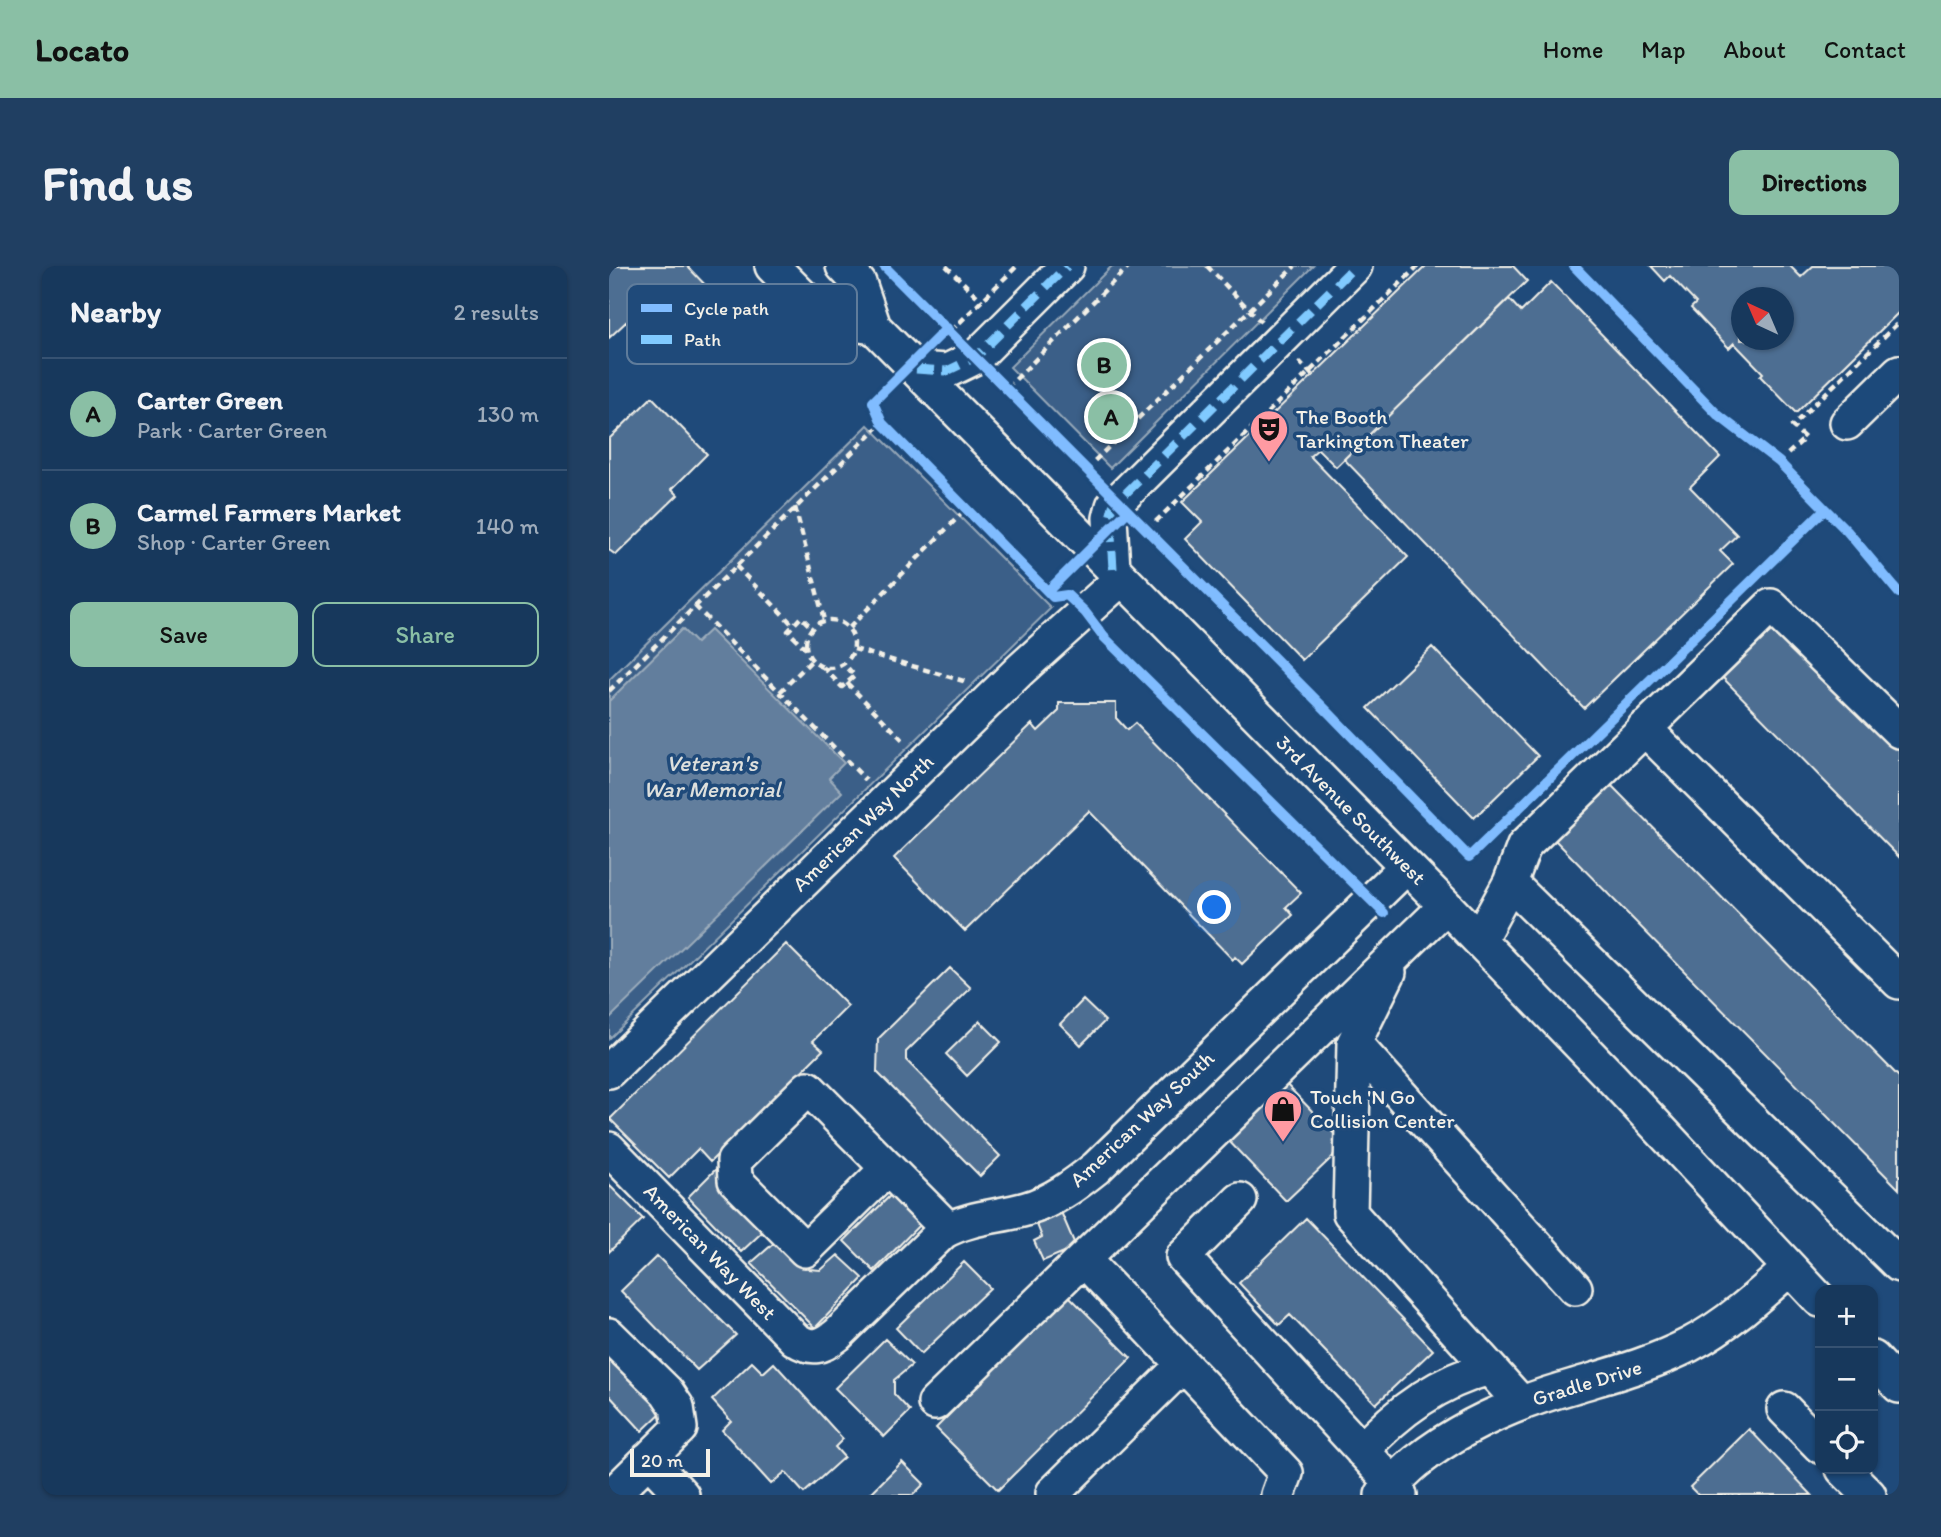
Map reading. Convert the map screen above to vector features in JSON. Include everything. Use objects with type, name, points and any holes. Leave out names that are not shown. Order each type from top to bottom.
[{"type":"street","points":[[772,266],[790,284]]},
{"type":"street","name":"3rd Avenue Southwest","points":[[842,266],[859,283],[874,327],[1446,906],[1815,1295]]},
{"type":"street","points":[[913,366],[947,371],[975,357],[1067,266]]},
{"type":"street","points":[[1118,574],[1110,518],[1113,506],[1355,266]]},
{"type":"street","points":[[857,325],[874,327]]},
{"type":"street","points":[[1847,423],[1898,374]]},
{"type":"street","name":"American Way North","points":[[609,1071],[1118,574]]},
{"type":"street","points":[[1479,940],[1510,883],[1524,846],[1771,606],[1899,731]]},
{"type":"street","points":[[1644,728],[1899,982]]},
{"type":"street","name":"American Way South","points":[[816,1347],[826,1344],[837,1335],[948,1229],[963,1222],[1028,1209],[1078,1183],[1406,867]]},
{"type":"street","points":[[1510,883],[1899,1265]]},
{"type":"street","points":[[935,1403],[1446,906]]},
{"type":"street","points":[[1400,951],[1354,1043],[1350,1213],[1521,1403]]},
{"type":"street","points":[[1354,1043],[1575,1288]]},
{"type":"street","points":[[888,1168],[806,1250],[735,1180],[734,1161],[809,1087],[948,1229]]},
{"type":"street","name":"American Way West","points":[[609,1149],[795,1339],[806,1346],[816,1347]]},
{"type":"street","points":[[1240,1200],[1183,1257],[1362,1451],[1391,1491]]},
{"type":"street","points":[[1083,1259],[1286,1473],[1279,1495]]},
{"type":"street","name":"Gradle Drive","points":[[1391,1491],[1415,1462],[1450,1437],[1492,1415],[1521,1403],[1658,1360],[1690,1345],[1752,1303],[1790,1268]]},
{"type":"street","points":[[609,1335],[667,1392],[677,1407],[680,1428],[611,1495]]},
{"type":"street","points":[[1878,1363],[1899,1386]]},
{"type":"street","points":[[1055,1495],[1053,1493],[1183,1365]]},
{"type":"street","points":[[1362,1451],[1384,1426],[1426,1395],[1462,1375],[1489,1367]]},
{"type":"street","points":[[1784,1409],[1815,1441]]},
{"type":"street","points":[[648,1460],[682,1495]]},
{"type":"street","points":[[1848,1474],[1869,1495]]},
{"type":"path","points":[[946,266],[982,301]]},
{"type":"path","points":[[913,366],[1017,266]]},
{"type":"path","points":[[1007,388],[1129,266]]},
{"type":"path","points":[[1086,469],[1295,266]]},
{"type":"path","points":[[1147,530],[1418,266]]},
{"type":"path","points":[[938,319],[1016,397]]},
{"type":"path","points":[[1779,463],[1805,438],[1793,426],[1899,322]]},
{"type":"path","points":[[609,691],[796,507],[880,418],[891,432]]},
{"type":"path","points":[[1768,454],[1788,472]]},
{"type":"path","points":[[1077,460],[1157,540]]},
{"type":"path","points":[[957,499],[975,518]]},
{"type":"path","points":[[796,507],[824,620]]},
{"type":"path","points":[[849,628],[966,509]]},
{"type":"path","points":[[736,566],[793,625]]},
{"type":"path","points":[[695,606],[866,780]]},
{"type":"path","points":[[812,628],[801,617],[788,631],[807,650],[812,660],[823,667],[842,687],[855,676],[844,664]]},
{"type":"path","points":[[807,650],[807,638],[812,628],[824,620],[837,620],[849,628],[854,638],[851,657],[834,668],[823,667]]},
{"type":"path","points":[[854,649],[967,682]]},
{"type":"path","points":[[780,692],[812,660]]},
{"type":"path","points":[[847,683],[905,742]]},
{"type":"shaded area","points":[[1112,266],[1313,266],[1110,468],[1010,367]]},
{"type":"shaded area","points":[[868,425],[1051,608],[609,1039],[609,680]]},
{"type":"water","name":"Veteran's War Memorial","points":[[682,629],[696,643],[710,630],[844,763],[829,778],[842,792],[609,1019],[609,701]]},
{"type":"building","points":[[609,266],[687,266],[704,284],[627,284],[627,323],[609,338]]},
{"type":"building","name":"The Booth Tarkington Theater","points":[[1426,266],[1513,266],[1527,281],[1336,467],[1318,449],[1310,456],[1408,557],[1302,660],[1185,539],[1202,522],[1182,502]]},
{"type":"building","points":[[1651,266],[1790,266],[1801,277],[1813,266],[1899,266],[1899,312],[1796,413],[1760,376],[1763,373],[1741,350],[1794,350],[1794,287],[1731,287],[1729,348],[1691,308],[1696,303],[1670,276],[1665,281]]},
{"type":"building","points":[[1551,282],[1720,457],[1690,487],[1737,535],[1720,551],[1733,564],[1584,708],[1344,459],[1509,299],[1521,312]]},
{"type":"building","points":[[652,397],[707,454],[672,489],[678,495],[616,555],[609,550],[609,439]]},
{"type":"building","points":[[1781,619],[1899,739],[1899,857],[1722,677]]},
{"type":"building","points":[[1432,647],[1538,756],[1474,818],[1368,708]]},
{"type":"building","points":[[1059,703],[1116,703],[1116,718],[1127,730],[1135,723],[1301,893],[1286,907],[1293,915],[1242,964],[1235,957],[1233,960],[1089,811],[965,931],[894,858],[1032,724],[1038,731],[1059,711]]},
{"type":"building","points":[[1611,785],[1899,1077],[1899,1189],[1555,840]]},
{"type":"building","points":[[786,944],[848,1006],[813,1041],[823,1050],[710,1162],[698,1149],[669,1178],[610,1119]]},
{"type":"building","points":[[950,968],[971,988],[906,1052],[906,1060],[1000,1156],[980,1176],[877,1072],[878,1039]]},
{"type":"building","points":[[1083,1000],[1105,1021],[1081,1045],[1060,1024]]},
{"type":"building","points":[[980,1021],[1001,1042],[967,1076],[946,1054]]},
{"type":"building","points":[[1284,1082],[1345,1145],[1286,1201],[1226,1138]]},
{"type":"building","points":[[716,1169],[770,1225],[741,1252],[688,1197]]},
{"type":"building","points":[[902,1184],[931,1213],[874,1271],[844,1241]]},
{"type":"building","points":[[609,1185],[643,1219],[609,1252]]},
{"type":"building","points":[[1061,1212],[1076,1247],[1043,1261],[1034,1241],[1042,1237],[1036,1222]]},
{"type":"building","points":[[1306,1218],[1433,1350],[1376,1404],[1290,1315],[1279,1325],[1239,1283]]},
{"type":"building","points":[[780,1238],[809,1269],[821,1270],[838,1255],[863,1278],[815,1328],[751,1263]]},
{"type":"building","points":[[657,1256],[736,1335],[697,1370],[621,1291]]},
{"type":"building","points":[[964,1262],[990,1288],[921,1354],[896,1328]]},
{"type":"building","points":[[1068,1295],[1131,1358],[998,1490],[936,1428]]},
{"type":"building","points":[[885,1339],[912,1365],[894,1380],[894,1394],[910,1411],[884,1437],[835,1388]]},
{"type":"building","points":[[609,1352],[663,1411],[642,1431],[609,1395]]},
{"type":"building","points":[[752,1362],[763,1373],[774,1363],[843,1439],[835,1447],[844,1457],[804,1493],[785,1472],[771,1484],[722,1430],[731,1421],[712,1400]]},
{"type":"building","points":[[1749,1429],[1812,1495],[1698,1495],[1690,1487]]},
{"type":"building","points":[[902,1462],[924,1484],[913,1495],[869,1495]]},
{"type":"marked path","points":[[916,369],[947,371],[976,357],[1067,266]]},
{"type":"marked path","points":[[1113,569],[1110,518],[1113,506],[1355,266]]},
{"type":"cycle path","points":[[884,266],[1469,857],[1825,509]]},
{"type":"cycle path","points":[[1574,266],[1718,415],[1779,462],[1847,531],[1899,593]]},
{"type":"cycle path","points":[[947,328],[873,402],[882,423],[1053,597],[1067,595],[1085,612],[1104,637],[1384,913]]},
{"type":"cycle path","points":[[1048,591],[1128,511]]},
{"type":"place","name":"Carmel Farmers Market","points":[[1104,365]]},
{"type":"place","name":"Carter Green","points":[[1111,417]]},
{"type":"place","name":"The Booth Tarkington Theater","points":[[1269,463]]},
{"type":"place","name":"Touch 'N Go Collision Center","points":[[1283,1143]]}]
